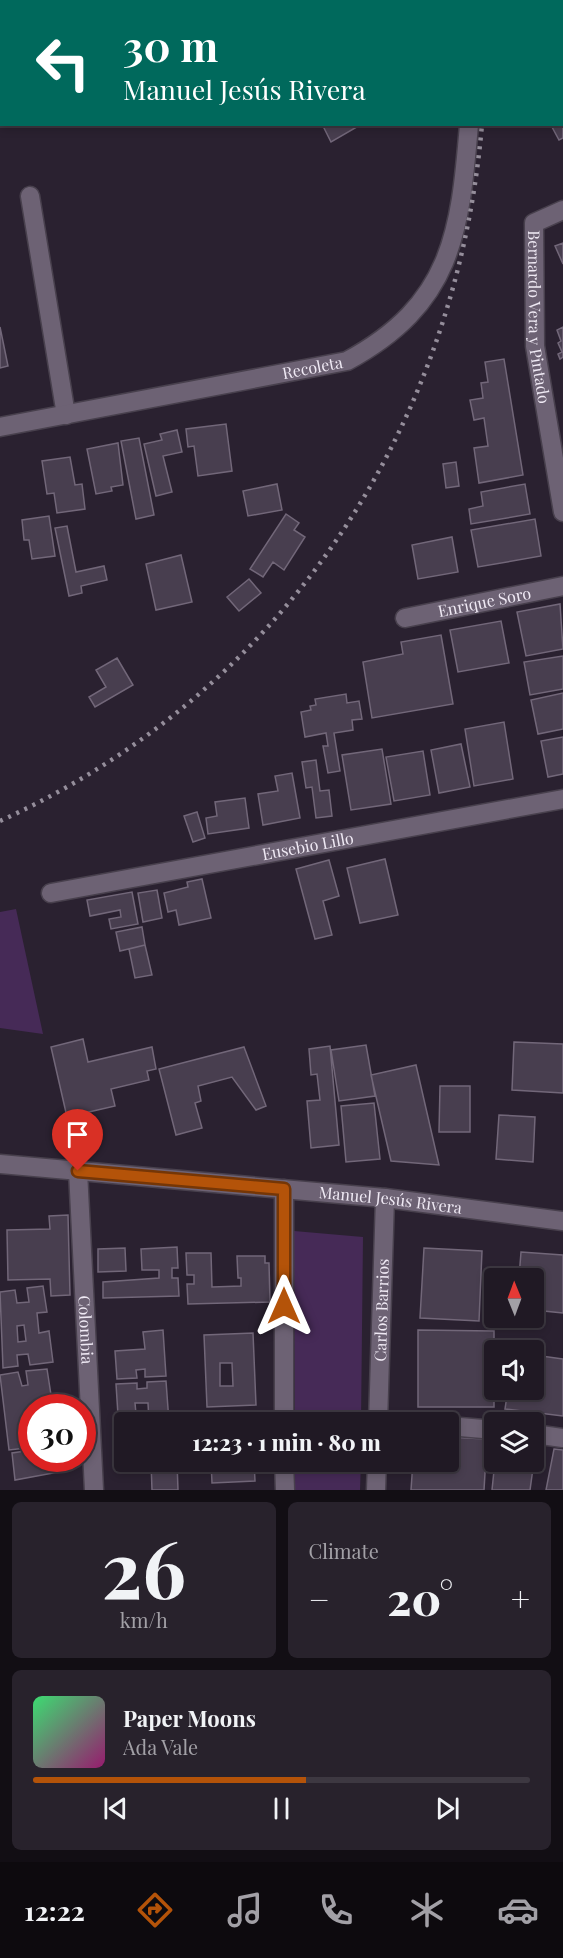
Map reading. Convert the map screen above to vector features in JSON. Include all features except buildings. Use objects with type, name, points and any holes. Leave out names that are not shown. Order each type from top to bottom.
[{"type":"street","name":"Recoleta","points":[[0,427],[347,361],[387,337],[419,305],[447,259],[461,206],[469,126]]},
{"type":"street","points":[[30,196],[66,414]]},
{"type":"street","name":"Bernardo Vera y Pintado","points":[[563,210],[534,223],[535,346],[563,512]]},
{"type":"street","name":"Enrique Soro","points":[[405,618],[563,586]]},
{"type":"street","name":"Eusebio Lillo","points":[[51,893],[563,799]]},
{"type":"street","name":"Manuel Jesús Rivera","points":[[0,1164],[385,1198],[563,1221]]},
{"type":"street","name":"Colombia","points":[[78,1171],[94,1490]]},
{"type":"street","points":[[284,1189],[284,1412]]},
{"type":"street","name":"Carlos Barrios","points":[[378,1412],[385,1198]]},
{"type":"street","points":[[459,1427],[484,1429]]},
{"type":"street","points":[[544,1435],[563,1438]]},
{"type":"street","points":[[285,1472],[285,1490]]},
{"type":"street","points":[[376,1490],[377,1472]]},
{"type":"shaded area","points":[[16,909],[43,1034],[0,1028],[0,912]]},
{"type":"shaded area","points":[[294,1231],[363,1237],[361,1412],[295,1412]]},
{"type":"shaded area","points":[[295,1472],[361,1472],[360,1490],[295,1490]]},
{"type":"railway","points":[[0,821],[101,767],[191,701],[270,625],[337,539],[392,445],[435,344],[465,237],[482,126]]},
{"type":"route","points":[[78,1171],[284,1189],[284,1306]]}]
